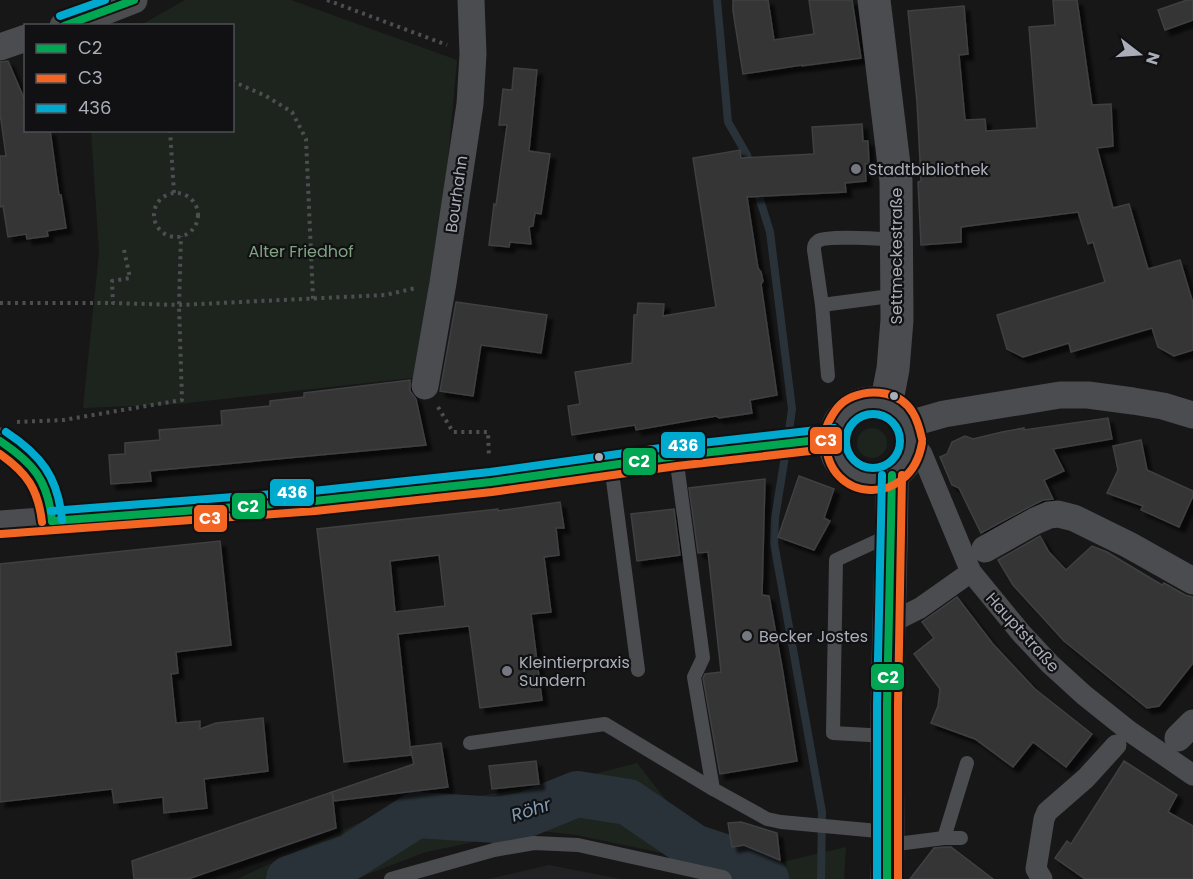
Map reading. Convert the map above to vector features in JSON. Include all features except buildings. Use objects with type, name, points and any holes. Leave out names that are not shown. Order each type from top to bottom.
[{"type":"street","points":[[69,24],[134,0]]},
{"type":"street","name":"Bourhahn","points":[[425,386],[470,104],[473,54],[471,0]]},
{"type":"street","name":"Settmeckestraße","points":[[874,0],[896,181],[898,295],[895,350],[902,423]]},
{"type":"street","points":[[0,47],[24,39]]},
{"type":"street","points":[[902,423],[1059,396],[1088,395],[1133,400],[1193,415]]},
{"type":"street","points":[[0,524],[314,501],[490,482],[676,456],[824,440],[845,414],[864,403],[878,402],[902,423],[909,454],[903,466],[892,475],[881,479],[867,479],[854,475],[845,468],[824,440]]},
{"type":"street","name":"Hauptstraße","points":[[902,423],[922,454],[971,572],[1021,633],[1050,664],[1130,731],[1179,739],[1193,775]]},
{"type":"street","points":[[0,441],[16,452],[37,472],[48,494],[52,521]]},
{"type":"street","points":[[887,879],[889,838],[886,736],[892,475]]},
{"type":"street","points":[[985,549],[1035,521],[1058,514],[1074,518],[1129,545],[1193,582]]},
{"type":"street","points":[[890,623],[920,608],[971,572]]},
{"type":"street","points":[[1042,879],[1036,869],[1047,812],[1086,778],[1116,745]]},
{"type":"lane","points":[[828,376],[822,305],[813,250],[815,243],[831,239],[896,240]]},
{"type":"lane","points":[[822,305],[898,295]]},
{"type":"lane","points":[[676,456],[703,658],[694,677],[712,789]]},
{"type":"lane","points":[[611,465],[638,670]]},
{"type":"lane","points":[[886,736],[833,734],[836,560],[892,534]]},
{"type":"lane","points":[[470,743],[605,724],[712,789],[767,819],[835,827],[889,838],[961,838]]},
{"type":"lane","points":[[944,838],[968,763]]},
{"type":"lane","points":[[392,879],[494,850],[534,843],[578,845],[725,879]]},
{"type":"path","points":[[327,0],[473,54]]},
{"type":"path","points":[[234,82],[266,96],[292,112],[306,139],[313,299]]},
{"type":"path","points":[[170,132],[174,193]]},
{"type":"path","points":[[174,193],[187,196],[197,207],[198,215],[194,228],[181,236],[165,233],[159,228],[154,214],[161,200],[174,193]]},
{"type":"path","points":[[48,420],[64,420],[182,400],[179,305],[181,236]]},
{"type":"path","points":[[113,303],[112,281],[130,278],[124,250]]},
{"type":"path","points":[[0,303],[179,305],[313,299],[385,295],[443,283]]},
{"type":"path","points":[[425,386],[453,432],[488,432],[490,482]]},
{"type":"shaded area","points":[[549,865],[621,879],[488,879]]},
{"type":"green space","name":"Alter Friedhof","points":[[185,0],[291,0],[457,60],[438,272],[420,377],[179,404],[83,408],[99,253],[91,132],[234,132],[234,24],[143,24]]},
{"type":"green space","points":[[872,428],[878,429],[886,437],[886,449],[878,457],[872,458],[866,457],[858,449],[857,443],[858,437],[866,429]]},
{"type":"green space","points":[[637,763],[694,836],[730,851],[774,864],[846,847],[844,879],[740,879],[724,866],[576,835],[532,830],[426,852],[355,879],[237,879],[385,811],[560,783]]},
{"type":"waterway","points":[[717,0],[728,122],[747,155],[750,167]]},
{"type":"waterway","points":[[756,187],[770,232],[792,409],[788,438]]},
{"type":"waterway","points":[[786,450],[775,518],[774,543],[822,812],[821,879]]},
{"type":"waterway","name":"Röhr","points":[[289,879],[350,857],[416,815],[497,820],[525,815],[577,794],[628,802],[694,847],[742,863],[766,879]]},
{"type":"transit line","name":"436","points":[[60,16],[105,0]]},
{"type":"transit line","name":"C2","points":[[69,24],[134,0]]},
{"type":"transit line","name":"C3","points":[[922,439],[916,419],[908,406],[894,396],[877,393],[860,394],[844,401],[827,425],[826,432],[830,462],[839,477],[853,486],[870,490],[887,488],[902,479],[915,464],[922,443]]},
{"type":"transit line","name":"436","points":[[868,414],[878,414],[888,418],[896,426],[900,441],[896,456],[888,464],[878,468],[868,468],[858,464],[850,456],[846,446],[846,436],[850,426],[858,418],[868,414]]},
{"type":"transit line","name":"436","points":[[51,511],[313,491],[490,472],[675,446],[834,428]]},
{"type":"transit line","name":"436","points":[[6,432],[29,449],[46,468],[56,491],[62,520]]},
{"type":"transit line","name":"C2","points":[[52,521],[314,501],[491,482],[676,456],[835,438]]},
{"type":"transit line","name":"C2","points":[[0,441],[30,465],[37,474],[47,494],[52,521]]},
{"type":"transit line","name":"C3","points":[[1,534],[315,511],[492,492],[677,466],[836,448]]},
{"type":"transit line","name":"C3","points":[[0,454],[30,483],[38,500],[42,522]]},
{"type":"transit line","name":"436","points":[[877,879],[877,704],[882,475]]},
{"type":"transit line","name":"C2","points":[[887,879],[887,704],[892,475]]},
{"type":"transit line","name":"C3","points":[[898,879],[902,475]]},
{"type":"place","name":"Stadtbibliothek","points":[[856,169]]},
{"type":"place","name":"Becker Jostes","points":[[747,636]]},
{"type":"place","name":"Kleintierpraxis Sundern","points":[[507,671]]}]
